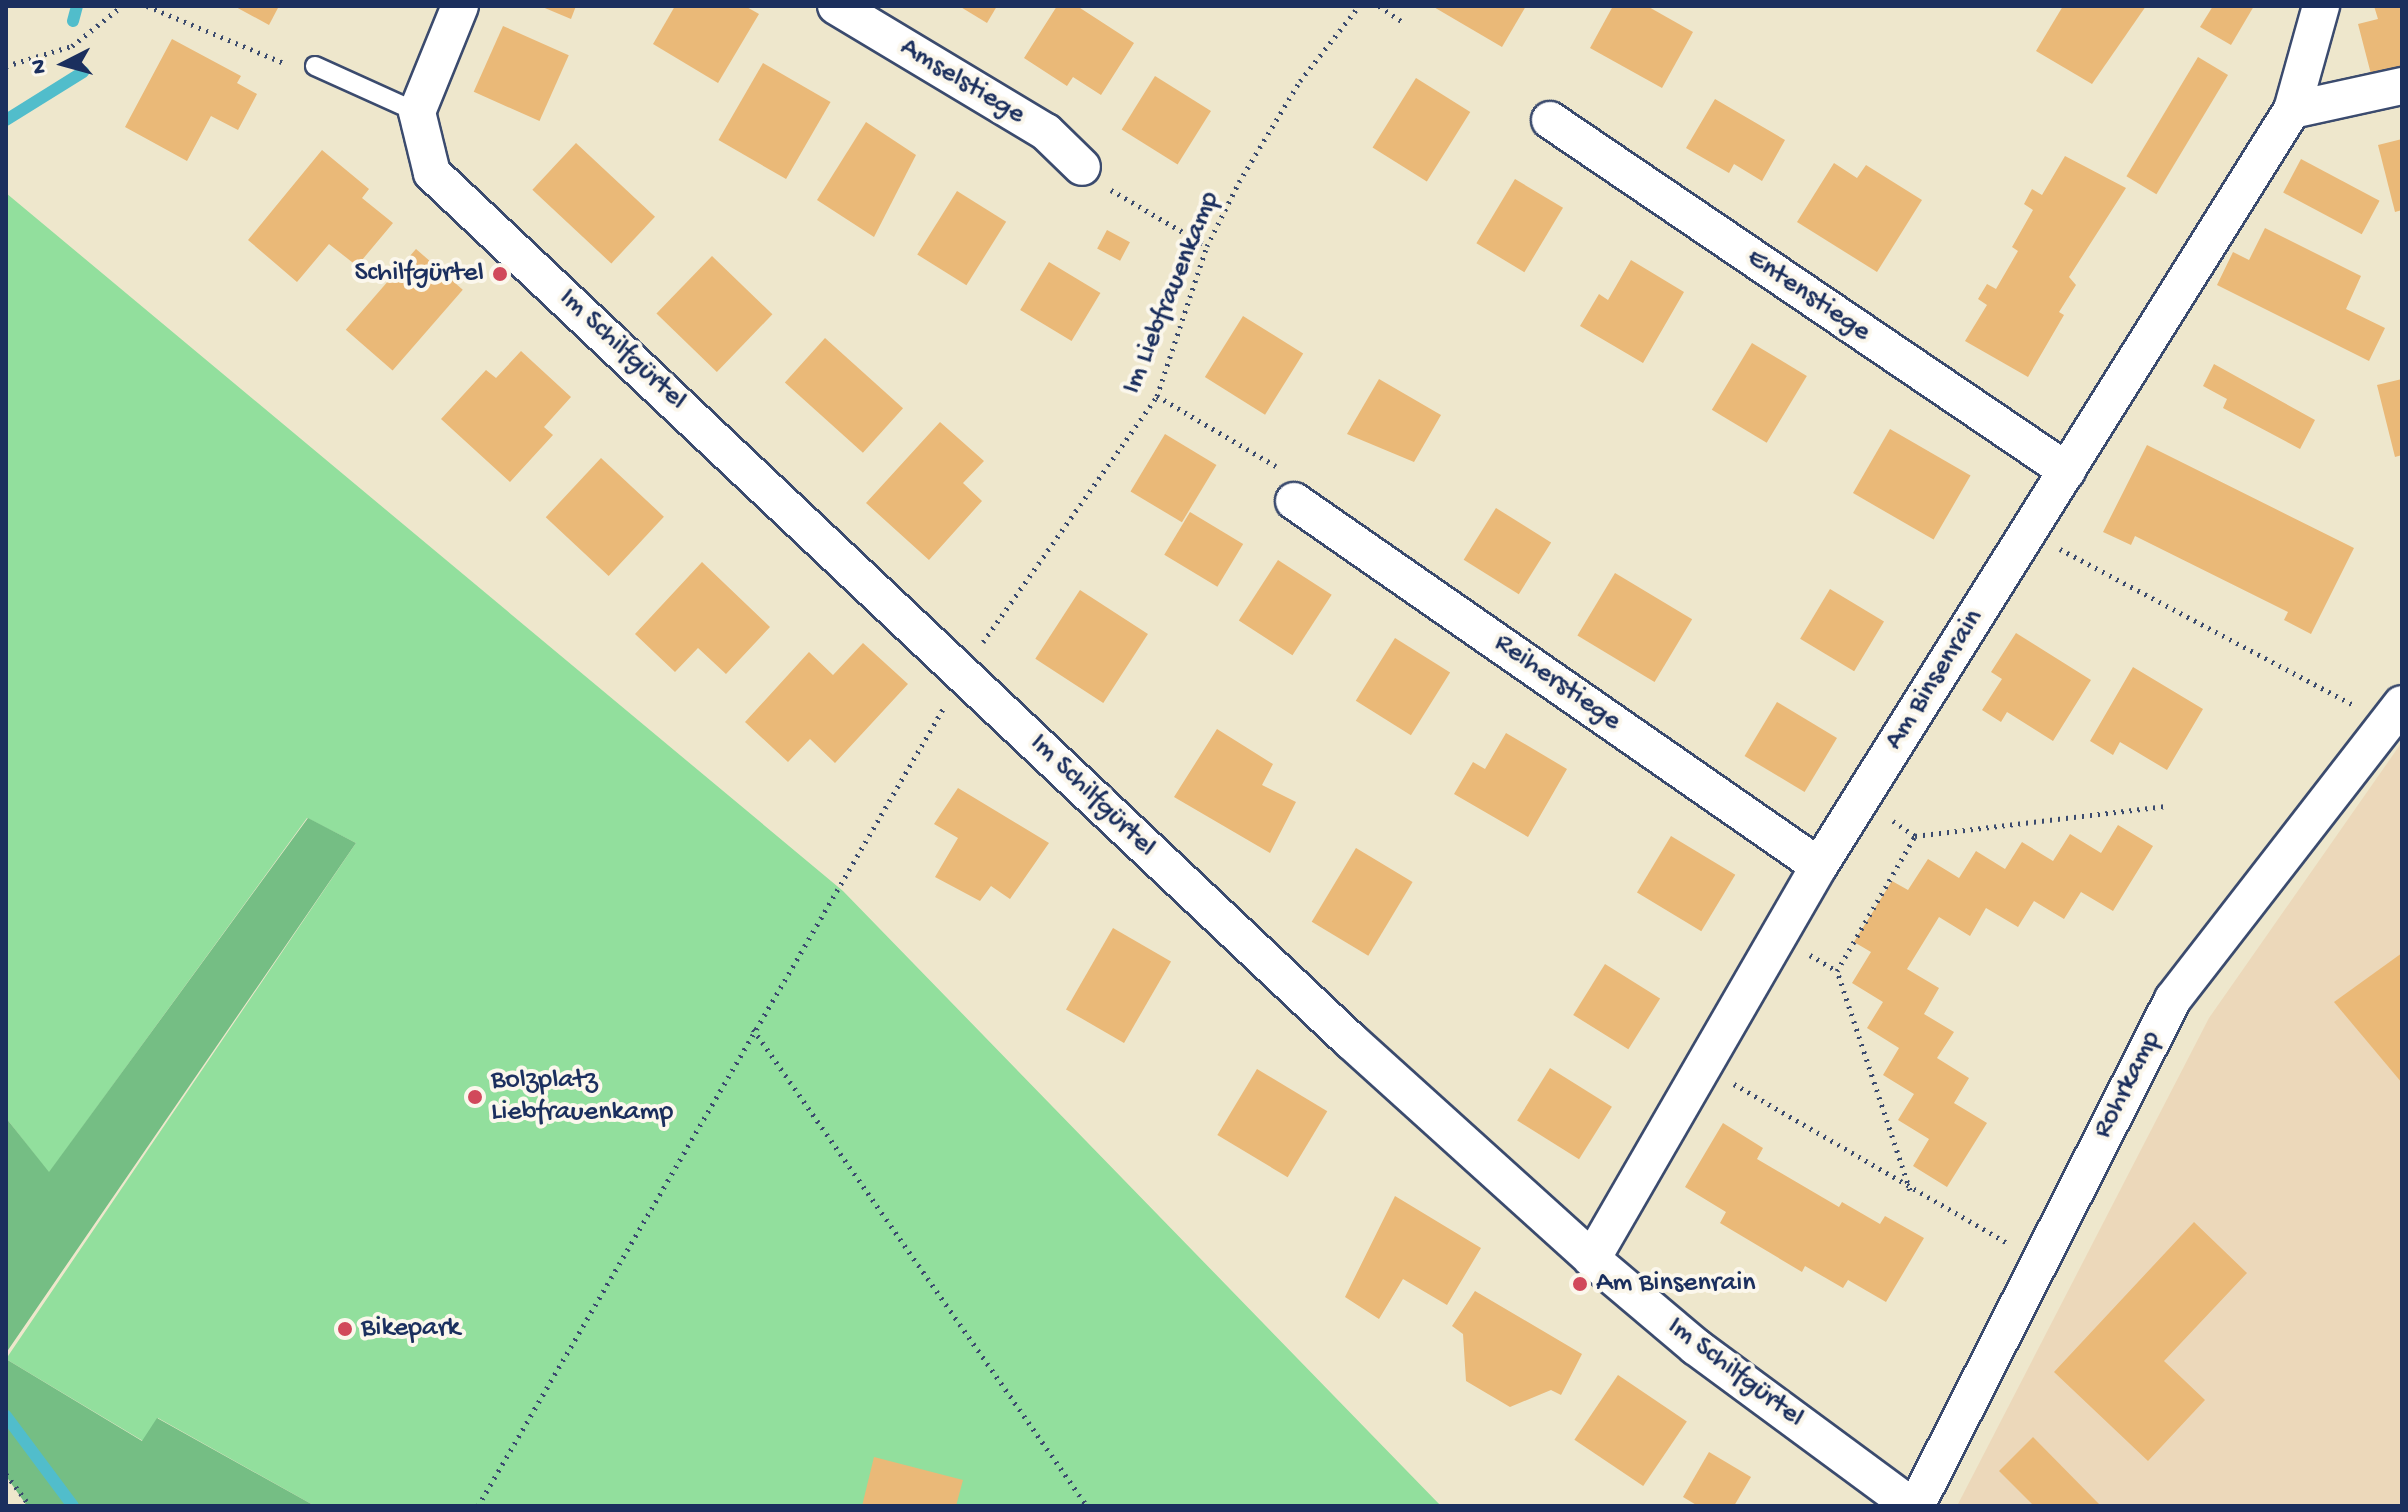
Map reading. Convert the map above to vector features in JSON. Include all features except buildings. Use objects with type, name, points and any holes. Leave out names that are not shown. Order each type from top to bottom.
[{"type":"street","points":[[417,112],[460,6]]},
{"type":"street","name":"Amselstiege","points":[[836,6],[1046,132],[1082,167]]},
{"type":"street","name":"Am Binsenrain","points":[[1592,1259],[1819,866],[2292,110],[2321,6]]},
{"type":"street","points":[[2292,110],[2402,86]]},
{"type":"street","name":"Im Schilfgürtel","points":[[417,112],[432,173],[1592,1259],[1696,1347],[1914,1506]]},
{"type":"street","name":"Entenstiege","points":[[1550,120],[2067,471]]},
{"type":"street","name":"Reiherstiege","points":[[1290,486],[1819,866]]},
{"type":"street","name":"Rohrkamp","points":[[1914,1506],[2173,999],[2393,713]]},
{"type":"lane","points":[[315,66],[417,112]]},
{"type":"path","points":[[6,66],[72,46],[122,6]]},
{"type":"path","points":[[147,6],[278,64],[315,66]]},
{"type":"path","name":"Im Liebfrauenkamp","points":[[478,1506],[963,673],[1157,396],[1207,246],[1300,81],[1359,6]]},
{"type":"path","points":[[1379,6],[1404,23]]},
{"type":"path","points":[[1127,202],[1207,246]]},
{"type":"path","points":[[1157,396],[1290,486]]},
{"type":"path","points":[[2028,531],[2393,713]]},
{"type":"path","points":[[1910,1190],[1837,971],[1915,836],[2166,806]]},
{"type":"path","points":[[753,1029],[1087,1506]]},
{"type":"path","points":[[1704,1067],[1910,1190],[2038,1260]]},
{"type":"path","points":[[6,1474],[30,1506]]},
{"type":"shaded area","points":[[2402,742],[2402,1506],[1957,1506],[2209,1018]]},
{"type":"green space","points":[[6,193],[843,891],[1441,1506],[315,1506],[158,1418],[143,1441],[6,1359],[356,843],[307,818],[49,1173],[6,1118]]},
{"type":"green space","points":[[308,818],[356,843],[6,1353],[6,1118],[49,1172]]},
{"type":"green space","points":[[6,1359],[142,1441],[157,1418],[315,1506],[27,1506],[6,1476]]},
{"type":"waterway","points":[[73,21],[77,6]]},
{"type":"waterway","points":[[6,120],[83,72]]},
{"type":"waterway","points":[[6,1416],[73,1506]]},
{"type":"place","name":"Schilfgürtel","points":[[500,274]]},
{"type":"place","name":"Bolzplatz Liebfrauenkamp","points":[[475,1097]]},
{"type":"place","name":"Am Binsenrain","points":[[1580,1284]]},
{"type":"place","name":"Bikepark","points":[[345,1329]]}]
